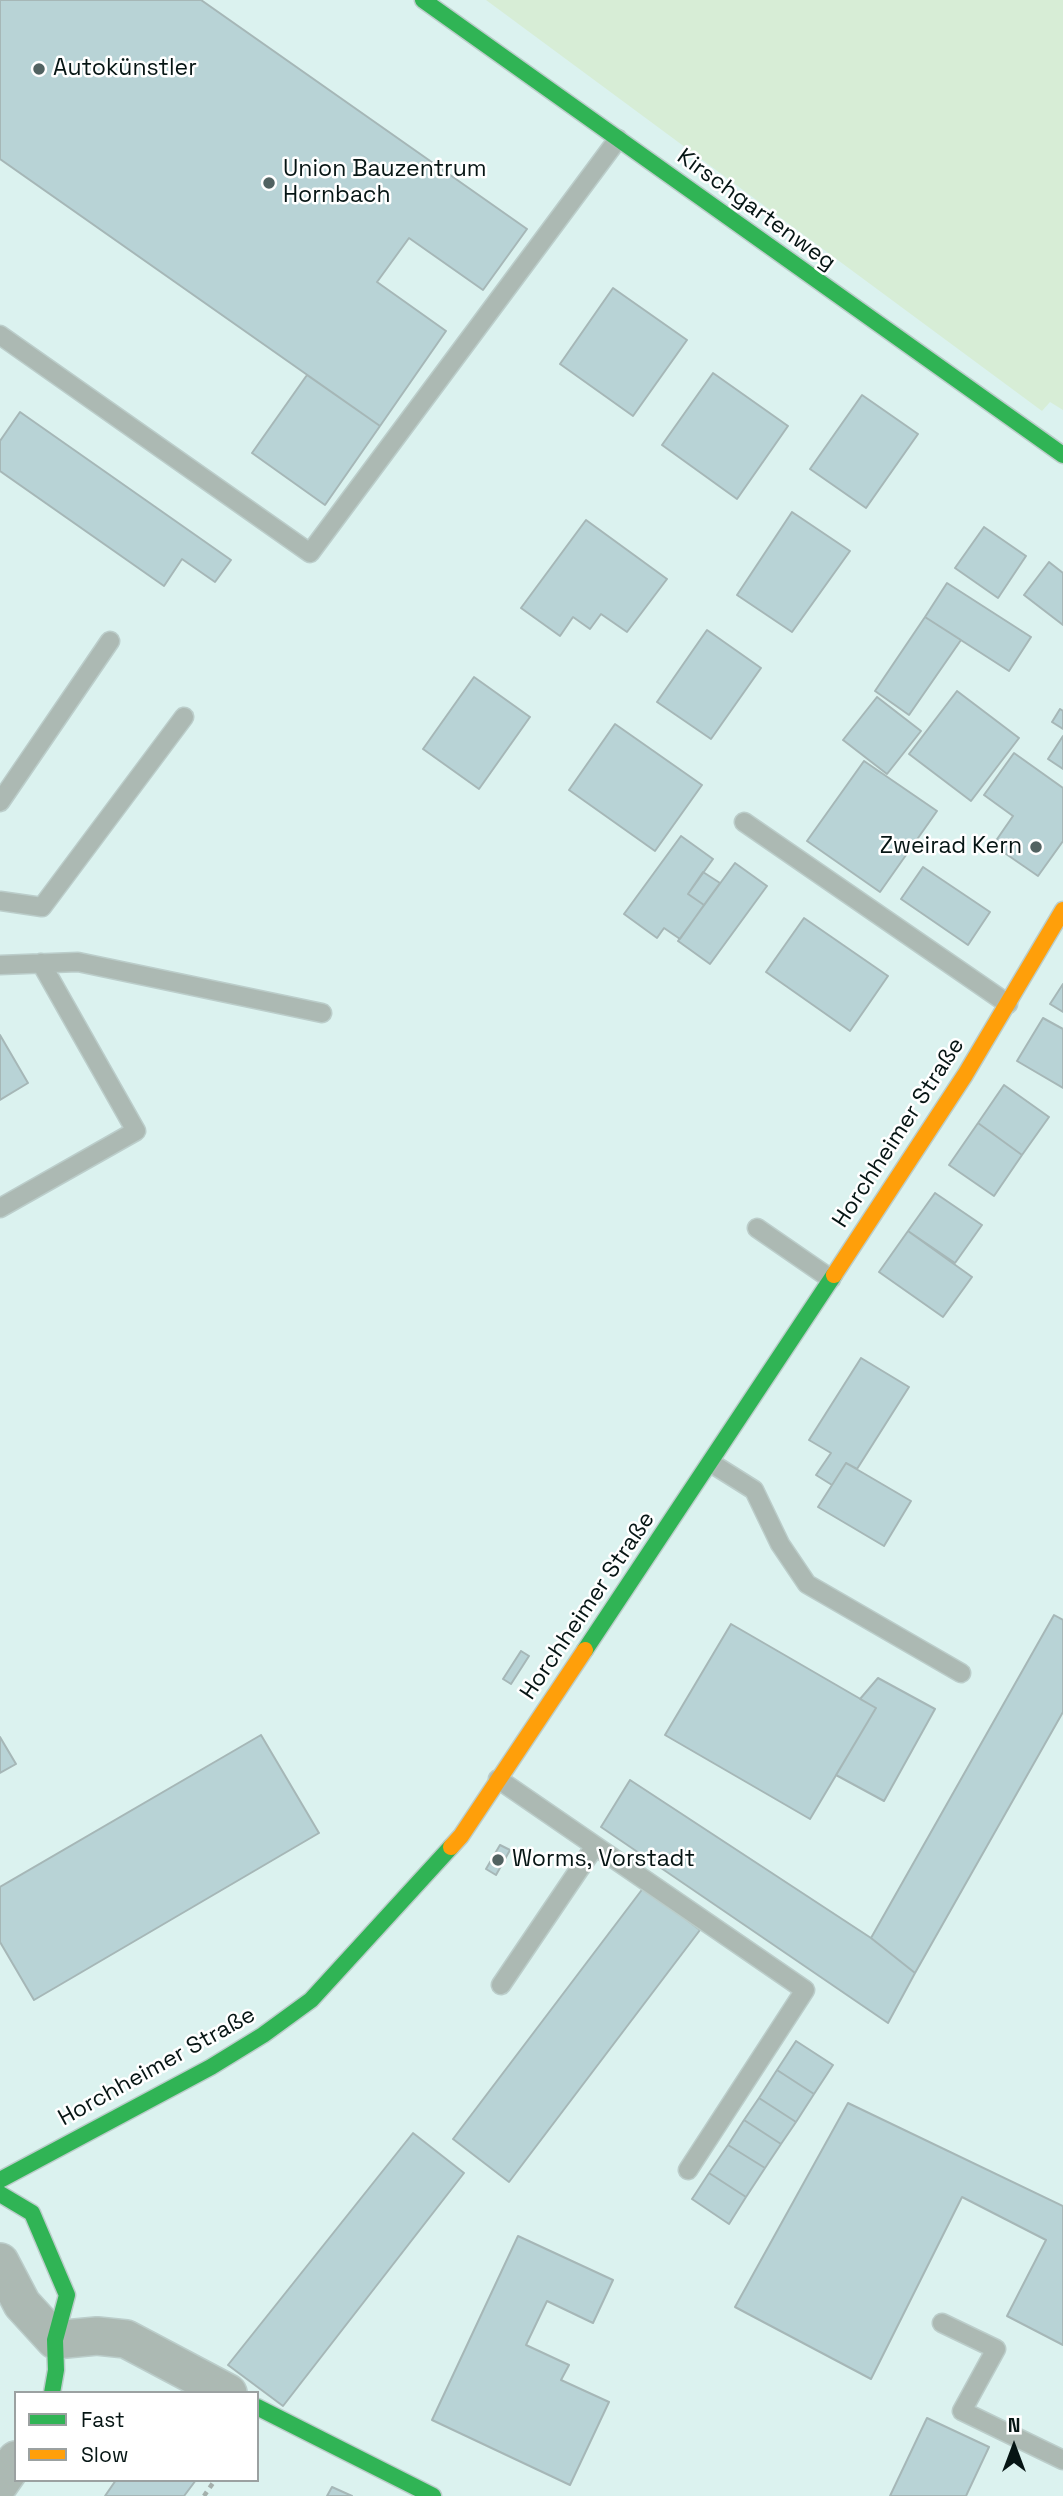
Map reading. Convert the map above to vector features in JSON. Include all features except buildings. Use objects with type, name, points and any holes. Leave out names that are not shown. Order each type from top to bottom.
[{"type":"main road","name":"Kirschgartenweg","points":[[423,0],[1063,455]]},
{"type":"main road","name":"Horchheimer Straße","points":[[0,2180],[211,2067],[263,2035],[311,2000],[461,1836],[711,1463],[965,1075],[1063,910]]},
{"type":"main road","points":[[0,2194],[32,2213],[67,2295],[55,2340],[52,2391]]},
{"type":"main road","points":[[259,2408],[433,2496]]},
{"type":"street","points":[[0,2262],[22,2304],[55,2340],[97,2336],[127,2339],[225,2391]]},
{"type":"street","points":[[0,2483],[14,2463]]},
{"type":"lane","points":[[0,335],[310,553],[618,139]]},
{"type":"lane","points":[[0,802],[110,641]]},
{"type":"lane","points":[[0,901],[42,907],[184,717]]},
{"type":"lane","points":[[744,822],[1008,1004]]},
{"type":"lane","points":[[0,965],[78,962],[322,1013]]},
{"type":"lane","points":[[0,1208],[136,1131],[41,963]]},
{"type":"lane","points":[[757,1228],[831,1279]]},
{"type":"lane","points":[[711,1463],[754,1490],[780,1544],[807,1584],[961,1673]]},
{"type":"lane","points":[[498,1779],[805,1990],[688,2171]]},
{"type":"lane","points":[[501,1985],[595,1846]]},
{"type":"lane","points":[[943,2323],[996,2349],[961,2411],[1063,2460]]},
{"type":"green space","points":[[486,0],[1063,0],[1063,410],[1050,402],[1042,411]]},
{"type":"traffic: fast","points":[[423,0],[1063,455]]},
{"type":"traffic: fast","points":[[585,1650],[834,1275]]},
{"type":"traffic: fast","points":[[0,2180],[211,2067],[263,2035],[311,2000],[451,1847]]},
{"type":"traffic: fast","points":[[0,2194],[32,2213],[67,2295],[55,2340],[56,2370],[52,2391]]},
{"type":"traffic: fast","points":[[259,2408],[433,2496]]},
{"type":"traffic: slow","points":[[834,1275],[965,1075],[1063,910]]},
{"type":"traffic: slow","points":[[451,1847],[585,1650]]},
{"type":"place","name":"Autokünstler","points":[[39,69]]},
{"type":"place","name":"Union Bauzentrum Hornbach","points":[[269,183]]},
{"type":"place","name":"Zweirad Kern","points":[[1036,847]]},
{"type":"place","name":"Worms, Vorstadt","points":[[498,1860]]}]
